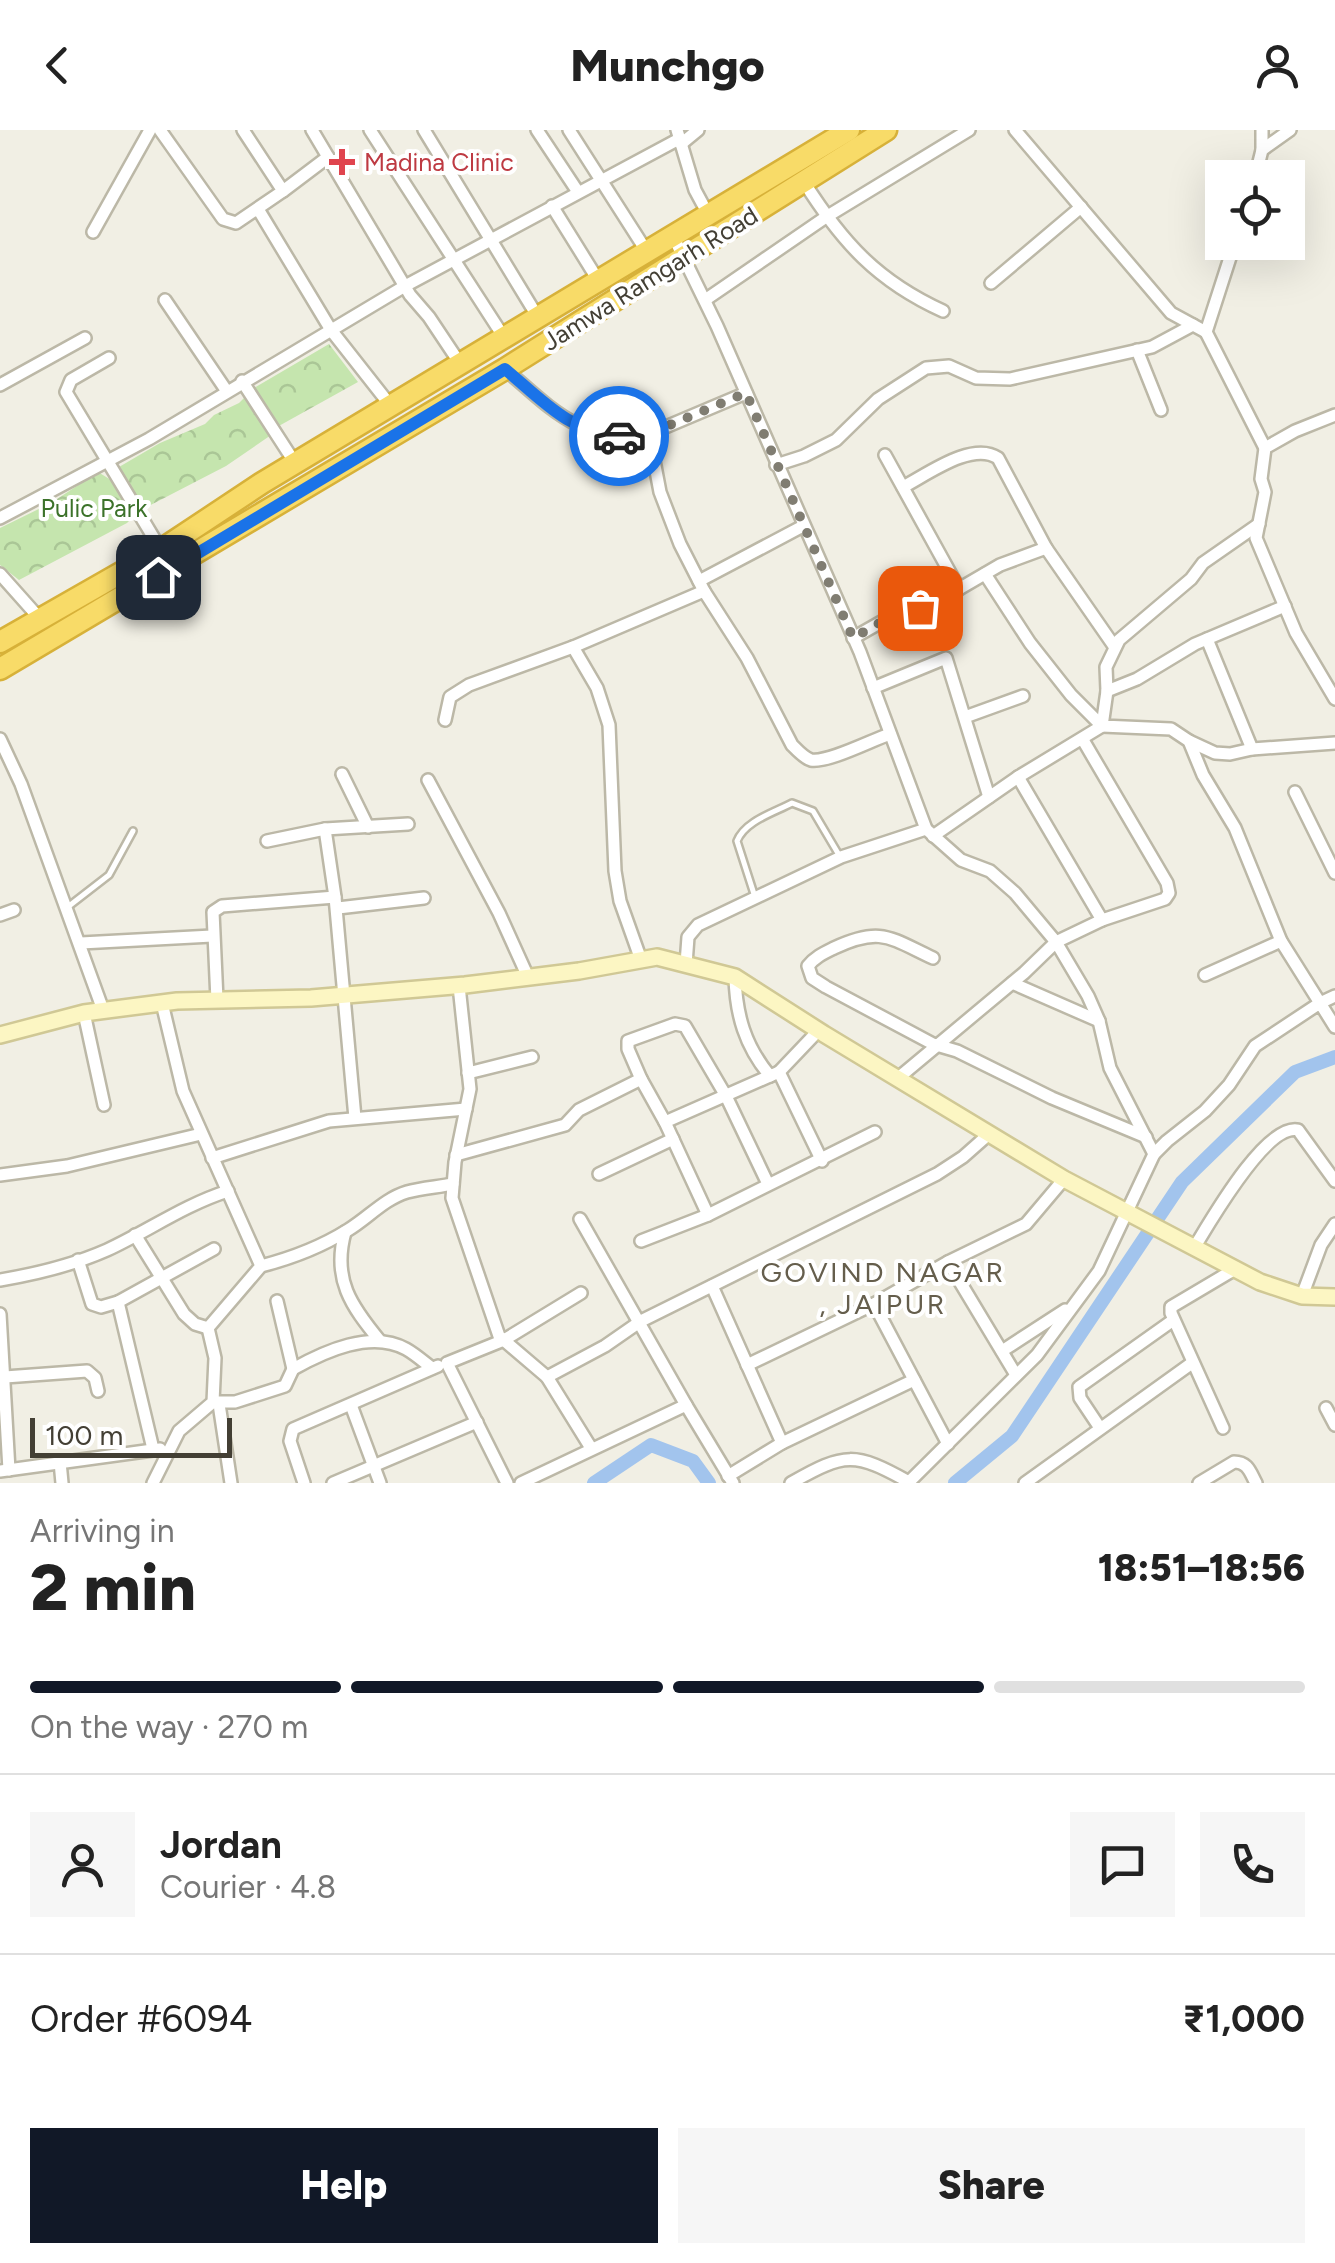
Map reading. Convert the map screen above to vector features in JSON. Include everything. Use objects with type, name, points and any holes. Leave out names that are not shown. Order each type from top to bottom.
[{"type":"highway","name":"Jamwa Ramgarh Road","points":[[0,642],[161,550],[295,463],[849,130]]},
{"type":"highway","name":"Jamwa Ramgarh Road","points":[[0,669],[505,369],[886,130]]},
{"type":"street","points":[[94,232],[150,130]]},
{"type":"street","points":[[160,130],[224,219],[236,223],[328,157]]},
{"type":"street","points":[[244,130],[283,191]]},
{"type":"street","points":[[312,130],[405,286],[461,365]]},
{"type":"street","points":[[370,130],[504,340]]},
{"type":"street","points":[[424,130],[539,319]]},
{"type":"street","points":[[537,130],[578,192]]},
{"type":"street","points":[[569,130],[646,252]]},
{"type":"street","points":[[0,518],[107,462],[405,286],[698,130]]},
{"type":"street","points":[[706,300],[826,217],[969,130]]},
{"type":"street","points":[[1015,130],[1171,313],[1206,332],[1265,448],[1261,479],[1266,492],[1256,538],[1296,633],[1335,699]]},
{"type":"street","points":[[1260,160],[1262,130]]},
{"type":"street","points":[[1262,150],[1290,130]]},
{"type":"street","points":[[679,138],[695,190],[709,216]]},
{"type":"street","points":[[804,182],[826,217],[864,260],[905,294],[943,311]]},
{"type":"street","points":[[552,206],[598,280]]},
{"type":"street","points":[[991,283],[1081,207]]},
{"type":"street","points":[[258,208],[332,330],[390,406]]},
{"type":"street","points":[[673,236],[706,300],[853,638],[930,833],[961,860],[990,871],[1015,892],[1074,967],[1099,1021],[1110,1068],[1154,1154]]},
{"type":"street","points":[[1206,332],[1230,260]]},
{"type":"street","points":[[165,300],[226,390]]},
{"type":"street","points":[[776,464],[836,440],[878,399],[926,368],[949,366],[976,378],[1010,379],[1152,347],[1193,325]]},
{"type":"street","points":[[0,384],[85,338]]},
{"type":"street","points":[[1137,350],[1161,410]]},
{"type":"street","points":[[109,358],[71,380],[66,392],[161,550]]},
{"type":"street","points":[[505,369],[577,427],[600,435],[648,434],[746,393]]},
{"type":"street","points":[[242,381],[295,463]]},
{"type":"street","points":[[1265,448],[1335,415]]},
{"type":"street","points":[[648,434],[660,492],[680,544],[747,658],[792,745],[810,760],[890,734]]},
{"type":"street","points":[[903,487],[977,452],[998,458],[1046,548],[1114,646]]},
{"type":"street","points":[[886,456],[959,590]]},
{"type":"street","points":[[1102,726],[1106,666],[1114,646],[1191,579],[1203,563],[1259,524]]},
{"type":"street","points":[[445,720],[450,697],[457,692],[573,647],[702,586],[803,526]]},
{"type":"street","points":[[853,638],[1046,548]]},
{"type":"street","points":[[0,574],[32,625],[0,632]]},
{"type":"street","points":[[985,574],[1030,643],[1071,695],[1102,726]]},
{"type":"street","points":[[1107,691],[1137,679],[1207,639],[1285,606]]},
{"type":"street","points":[[1207,639],[1252,749]]},
{"type":"street","points":[[573,647],[596,688],[609,724],[615,871],[620,901],[641,960]]},
{"type":"street","points":[[873,688],[946,658],[989,798]]},
{"type":"street","points":[[965,716],[1024,696]]},
{"type":"street","points":[[686,964],[692,931],[711,918],[841,857],[930,833],[1102,726],[1171,729],[1215,753],[1335,744]]},
{"type":"street","points":[[897,1079],[1056,942],[1102,920],[1165,899],[1169,893],[1167,883],[1083,740]]},
{"type":"street","points":[[0,741],[21,784],[103,1010]]},
{"type":"street","points":[[1190,741],[1203,774],[1236,828],[1281,941],[1335,1027]]},
{"type":"street","points":[[342,774],[368,827]]},
{"type":"street","points":[[1018,777],[1102,920]]},
{"type":"street","points":[[428,780],[499,913],[528,977]]},
{"type":"street","points":[[1295,792],[1335,874]]},
{"type":"street","points":[[267,841],[325,830],[408,824]]},
{"type":"street","points":[[325,830],[336,902],[355,1118]]},
{"type":"street","points":[[217,1000],[211,916],[222,906],[424,898]]},
{"type":"street","points":[[0,916],[14,910]]},
{"type":"street","points":[[934,958],[891,938],[866,934],[816,957],[808,966],[812,978],[844,998],[936,1045],[957,1050],[1052,1098],[1146,1138]]},
{"type":"street","points":[[80,944],[212,936]]},
{"type":"street","points":[[1206,976],[1281,941]]},
{"type":"street","points":[[0,1035],[84,1013],[162,1002],[459,986],[657,956],[734,976],[1064,1179],[1260,1282],[1302,1296],[1335,1297]]},
{"type":"street","points":[[734,976],[739,1021],[757,1060],[774,1074],[822,1160]]},
{"type":"street","points":[[1012,983],[1099,1021]]},
{"type":"street","points":[[459,986],[470,1089],[456,1155],[452,1198],[499,1336],[547,1377],[591,1448]]},
{"type":"street","points":[[791,1483],[826,1463],[850,1459],[867,1460],[909,1482],[1037,1355],[1134,1216],[1154,1154],[1166,1140],[1205,1111],[1256,1046],[1335,996]]},
{"type":"street","points":[[162,1002],[183,1090],[262,1266]]},
{"type":"street","points":[[84,1013],[104,1106]]},
{"type":"street","points":[[708,1215],[665,1122],[640,1079],[628,1041],[680,1024],[690,1031],[768,1184]]},
{"type":"street","points":[[665,1122],[774,1074],[818,1031]]},
{"type":"street","points":[[468,1073],[532,1057]]},
{"type":"street","points":[[456,1155],[565,1125],[578,1110],[640,1079]]},
{"type":"street","points":[[212,1158],[330,1120],[466,1109]]},
{"type":"street","points":[[1194,1248],[1252,1163],[1284,1130],[1298,1130],[1335,1181]]},
{"type":"street","points":[[641,1241],[708,1215],[874,1132]]},
{"type":"street","points":[[0,1175],[67,1166],[202,1134]]},
{"type":"street","points":[[547,1377],[640,1322],[937,1174],[964,1158],[989,1134]]},
{"type":"street","points":[[600,1174],[673,1139]]},
{"type":"street","points":[[747,1365],[1026,1224],[1064,1179]]},
{"type":"street","points":[[208,1328],[262,1266],[297,1256],[345,1232],[371,1216],[383,1203],[406,1192],[453,1184]]},
{"type":"street","points":[[0,1280],[36,1274],[78,1260],[136,1236],[203,1199],[228,1191]]},
{"type":"street","points":[[580,1219],[730,1480],[782,1443],[914,1380]]},
{"type":"street","points":[[1302,1296],[1321,1245],[1335,1224]]},
{"type":"street","points":[[345,1232],[340,1249],[342,1284],[351,1306],[380,1341]]},
{"type":"street","points":[[136,1236],[190,1320],[208,1328]]},
{"type":"street","points":[[78,1260],[92,1304],[102,1307],[214,1249]]},
{"type":"street","points":[[948,1262],[1016,1376]]},
{"type":"street","points":[[1223,1428],[1172,1322],[1171,1308],[1236,1269]]},
{"type":"street","points":[[712,1286],[782,1443]]},
{"type":"street","points":[[304,1483],[290,1441],[294,1430],[504,1340],[581,1293]]},
{"type":"street","points":[[118,1302],[153,1449]]},
{"type":"street","points":[[153,1483],[179,1431],[216,1403],[235,1402],[285,1386],[293,1369],[277,1302]]},
{"type":"street","points":[[874,1304],[948,1444]]},
{"type":"street","points":[[1002,1351],[1074,1305]]},
{"type":"street","points":[[0,1314],[5,1377],[4,1471],[170,1448]]},
{"type":"street","points":[[1100,1428],[1080,1398],[1079,1387],[1172,1322]]},
{"type":"street","points":[[208,1328],[230,1483]]},
{"type":"street","points":[[293,1369],[346,1346],[380,1341],[405,1348],[432,1368]]},
{"type":"street","points":[[447,1363],[507,1483]]},
{"type":"street","points":[[1024,1483],[1192,1364]]},
{"type":"street","points":[[5,1377],[87,1371],[95,1378],[98,1390]]},
{"type":"street","points":[[351,1404],[380,1483]]},
{"type":"street","points":[[521,1483],[686,1405]]},
{"type":"street","points":[[1326,1408],[1335,1425]]},
{"type":"street","points":[[332,1483],[477,1422]]},
{"type":"street","points":[[60,1462],[62,1483]]},
{"type":"street","points":[[1199,1483],[1234,1462],[1247,1466],[1256,1483]]},
{"type":"lane","points":[[755,898],[738,835],[792,803],[812,811],[841,857]]},
{"type":"lane","points":[[66,908],[108,874],[133,830]]},
{"type":"green space","points":[[329,344],[358,382],[277,427],[226,466],[141,510],[119,467],[160,443],[205,424],[239,403],[254,388]]},
{"type":"green space","name":"Pulic Park","points":[[98,472],[111,480],[135,515],[127,523],[19,580],[0,565],[0,528],[51,503]]},
{"type":"waterway","points":[[955,1483],[1012,1436],[1182,1182],[1295,1072],[1335,1057]]},
{"type":"waterway","points":[[594,1483],[651,1445],[693,1461],[709,1483]]},
{"type":"way so far","points":[[619,436],[648,434],[746,393],[853,638],[883,621],[920,608]]},
{"type":"place","name":"Madina Clinic","points":[[342,162]]},
{"type":"district","name":"GOVIND NAGAR , JAIPUR","points":[[883,1288]]},
{"type":"route","points":[[158,577],[505,369],[577,427],[600,435],[619,436]]}]
